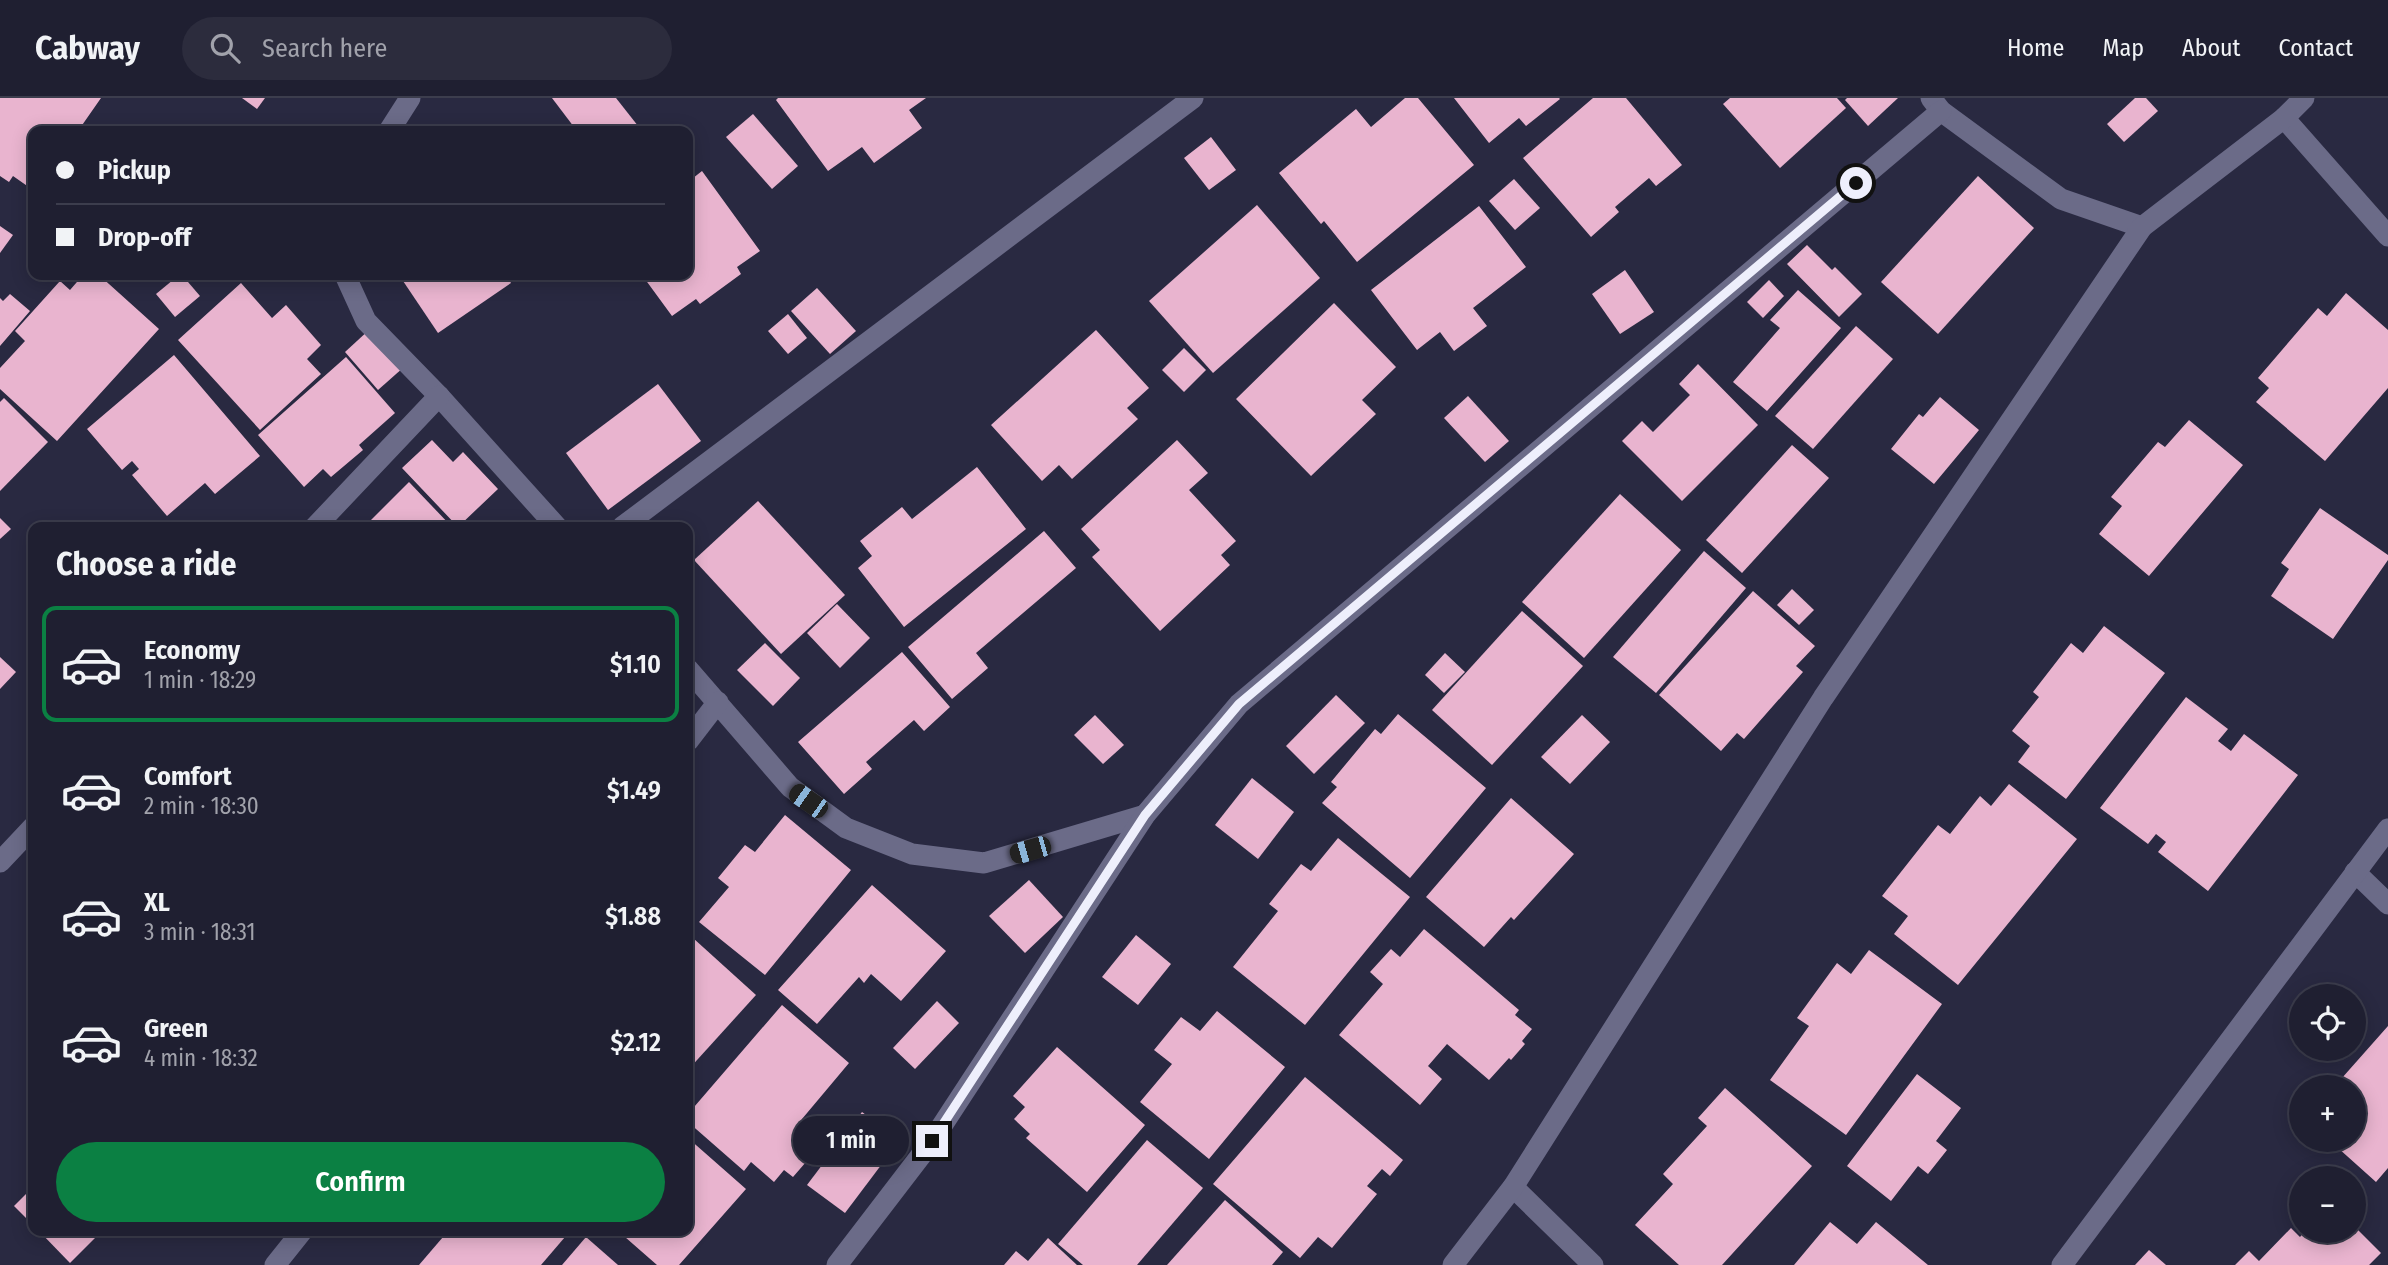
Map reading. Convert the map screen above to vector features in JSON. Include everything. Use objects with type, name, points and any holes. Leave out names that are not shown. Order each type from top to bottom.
[{"type":"street","points":[[393,126],[410,98]]},
{"type":"street","points":[[629,522],[1193,98]]},
{"type":"street","points":[[1453,1265],[1513,1187],[1823,698],[2143,227],[2284,118],[2304,98]]},
{"type":"street","points":[[837,1265],[932,1141],[1145,815],[1239,704],[1936,105],[2061,199],[2143,227]]},
{"type":"street","points":[[2284,118],[2388,236]]},
{"type":"street","points":[[347,280],[366,321],[439,396],[552,522]]},
{"type":"street","points":[[320,522],[439,396]]},
{"type":"street","points":[[693,674],[790,787],[846,828],[912,854],[984,863],[1145,815]]},
{"type":"street","points":[[693,734],[718,702]]},
{"type":"street","points":[[2062,1265],[2388,829]]},
{"type":"street","points":[[4,853],[28,831]]},
{"type":"street","points":[[2355,872],[2388,904]]},
{"type":"street","points":[[1513,1187],[1593,1265]]},
{"type":"street","points":[[275,1265],[298,1236]]},
{"type":"building","points":[[0,98],[101,98],[81,126],[28,126],[28,186],[13,176],[9,182],[0,176]]},
{"type":"building","points":[[242,98],[265,98],[257,109]]},
{"type":"building","points":[[552,98],[616,98],[638,126],[573,126]]},
{"type":"building","points":[[926,98],[909,110],[922,128],[874,163],[862,147],[828,171],[776,100]]},
{"type":"building","points":[[1405,98],[1418,98],[1474,165],[1357,262],[1324,221],[1321,224],[1279,173],[1356,109],[1371,127]]},
{"type":"building","points":[[1454,98],[1560,99],[1526,126],[1519,118],[1489,143]]},
{"type":"building","points":[[1593,98],[1626,98],[1682,165],[1656,186],[1649,178],[1615,207],[1619,212],[1591,237],[1523,158]]},
{"type":"building","points":[[1730,98],[1837,98],[1846,108],[1780,168],[1723,104]]},
{"type":"building","points":[[1898,98],[1868,126],[1845,100]]},
{"type":"building","points":[[2135,98],[2146,98],[2158,111],[2124,142],[2107,124]]},
{"type":"building","points":[[753,114],[798,166],[772,189],[726,137]]},
{"type":"building","points":[[1211,137],[1236,170],[1209,190],[1184,158]]},
{"type":"building","points":[[702,171],[760,251],[737,267],[741,274],[700,304],[696,299],[672,316],[646,280],[693,280],[693,178]]},
{"type":"building","points":[[1978,176],[2034,228],[1938,334],[1881,282]]},
{"type":"building","points":[[1514,179],[1540,208],[1515,230],[1489,201]]},
{"type":"building","points":[[1257,205],[1320,278],[1213,373],[1149,301]]},
{"type":"building","points":[[1479,206],[1526,267],[1473,308],[1487,326],[1454,351],[1440,332],[1417,350],[1371,290]]},
{"type":"building","points":[[0,226],[13,235],[0,253]]},
{"type":"building","points":[[1807,245],[1832,270],[1835,267],[1862,294],[1839,317],[1787,264]]},
{"type":"building","points":[[1625,270],[1654,312],[1620,334],[1592,294]]},
{"type":"building","points":[[79,280],[105,280],[159,329],[57,441],[0,389],[0,368],[25,341],[15,331],[60,281],[70,290]]},
{"type":"building","points":[[173,280],[186,280],[200,296],[175,317],[156,294]]},
{"type":"building","points":[[402,280],[509,280],[511,283],[438,333]]},
{"type":"building","points":[[1769,280],[1784,296],[1763,318],[1747,302]]},
{"type":"building","points":[[241,283],[272,318],[286,305],[321,345],[307,359],[321,374],[260,430],[178,340]]},
{"type":"building","points":[[817,288],[856,331],[830,354],[791,311]]},
{"type":"building","points":[[1798,290],[1841,328],[1767,411],[1733,382],[1780,328],[1770,320]]},
{"type":"building","points":[[2346,293],[2388,330],[2388,388],[2325,461],[2256,402],[2269,388],[2258,378],[2318,308],[2327,316]]},
{"type":"building","points":[[10,294],[30,311],[0,346],[0,298],[3,301]]},
{"type":"building","points":[[1334,303],[1396,367],[1362,400],[1376,414],[1311,476],[1236,399]]},
{"type":"building","points":[[788,314],[807,338],[788,354],[768,331]]},
{"type":"building","points":[[1856,326],[1893,359],[1813,449],[1775,416]]},
{"type":"building","points":[[370,329],[404,367],[378,390],[345,352]]},
{"type":"building","points":[[1096,330],[1149,388],[1127,408],[1138,419],[1072,479],[1059,465],[1042,481],[991,425]]},
{"type":"building","points":[[1184,348],[1206,370],[1184,392],[1162,370]]},
{"type":"building","points":[[174,355],[260,456],[215,494],[205,483],[167,516],[132,475],[139,469],[132,461],[122,470],[87,429]]},
{"type":"building","points":[[346,357],[395,413],[359,445],[363,450],[331,477],[323,469],[304,487],[258,435]]},
{"type":"building","points":[[1698,364],[1758,425],[1682,501],[1622,441],[1642,421],[1653,432],[1690,395],[1679,384]]},
{"type":"building","points":[[658,384],[701,441],[608,510],[566,453]]},
{"type":"building","points":[[1468,396],[1509,441],[1485,462],[1444,418]]},
{"type":"building","points":[[1940,397],[1979,430],[1934,484],[1891,449],[1919,414],[1923,417]]},
{"type":"building","points":[[4,398],[48,442],[0,491],[0,402]]},
{"type":"building","points":[[2189,420],[2243,465],[2149,576],[2099,534],[2122,506],[2111,497],[2158,442],[2165,447]]},
{"type":"building","points":[[432,440],[453,462],[463,452],[498,489],[463,522],[453,522],[402,468]]},
{"type":"building","points":[[1177,440],[1208,473],[1189,490],[1236,541],[1221,555],[1230,565],[1160,631],[1092,557],[1100,550],[1081,529]]},
{"type":"building","points":[[1792,445],[1829,478],[1742,573],[1706,540]]},
{"type":"building","points":[[977,467],[1026,529],[904,627],[858,568],[872,556],[860,541],[902,507],[912,519]]},
{"type":"building","points":[[409,482],[447,522],[369,522]]},
{"type":"building","points":[[1620,494],[1681,550],[1584,658],[1522,602]]},
{"type":"building","points":[[758,501],[845,595],[781,654],[694,560]]},
{"type":"building","points":[[2320,508],[2388,555],[2388,560],[2333,639],[2271,596],[2289,569],[2281,563]]},
{"type":"building","points":[[0,518],[11,529],[0,539]]},
{"type":"building","points":[[1044,531],[1076,568],[976,653],[988,668],[952,699],[908,647]]},
{"type":"building","points":[[1704,551],[1746,588],[1656,693],[1613,657]]},
{"type":"building","points":[[1792,589],[1814,610],[1799,625],[1777,605]]},
{"type":"building","points":[[1753,591],[1815,646],[1796,666],[1803,672],[1744,739],[1737,733],[1721,751],[1659,695]]},
{"type":"building","points":[[837,604],[870,638],[840,668],[807,633]]},
{"type":"building","points":[[1522,611],[1583,666],[1492,765],[1432,710]]},
{"type":"building","points":[[2104,626],[2165,673],[2066,799],[2018,762],[2030,746],[2012,731],[2039,697],[2033,692],[2071,643],[2083,653]]},
{"type":"building","points":[[765,643],[800,678],[773,706],[737,670]]},
{"type":"building","points":[[902,652],[950,707],[924,731],[914,720],[866,762],[872,769],[844,794],[798,742]]},
{"type":"building","points":[[1445,653],[1465,672],[1444,693],[1425,675]]},
{"type":"building","points":[[0,657],[16,672],[0,689]]},
{"type":"building","points":[[1336,695],[1365,723],[1314,774],[1286,746]]},
{"type":"building","points":[[2186,697],[2228,729],[2218,741],[2231,751],[2244,734],[2298,775],[2208,891],[2158,852],[2166,842],[2156,834],[2148,844],[2100,808]]},
{"type":"building","points":[[1398,714],[1486,788],[1410,878],[1322,803],[1337,787],[1331,782],[1375,729],[1381,734]]},
{"type":"building","points":[[1095,715],[1124,745],[1103,764],[1074,735]]},
{"type":"building","points":[[1582,715],[1610,742],[1570,784],[1541,757]]},
{"type":"building","points":[[1252,778],[1294,812],[1258,859],[1215,825]]},
{"type":"building","points":[[2009,784],[2077,839],[1958,985],[1894,934],[1908,916],[1882,896],[1938,825],[1950,834],[1980,796],[1991,806]]},
{"type":"building","points":[[1511,798],[1574,854],[1514,920],[1511,917],[1484,947],[1426,897]]},
{"type":"building","points":[[785,815],[851,870],[765,975],[699,922],[729,887],[718,878],[745,845],[755,852]]},
{"type":"building","points":[[1338,838],[1410,897],[1305,1025],[1233,967],[1278,911],[1269,904],[1301,864],[1311,871]]},
{"type":"building","points":[[1029,880],[1063,917],[1025,953],[989,916]]},
{"type":"building","points":[[872,885],[946,951],[901,1001],[871,974],[864,983],[859,977],[817,1024],[778,990]]},
{"type":"building","points":[[1424,929],[1519,1010],[1515,1015],[1532,1029],[1522,1041],[1525,1044],[1489,1080],[1447,1044],[1428,1066],[1442,1079],[1420,1105],[1339,1035],[1383,984],[1370,972],[1391,949],[1400,957]]},
{"type":"building","points":[[1136,935],[1171,964],[1138,1005],[1102,977]]},
{"type":"building","points":[[693,938],[756,995],[693,1064]]},
{"type":"building","points":[[1869,950],[1942,1004],[1846,1135],[1770,1080],[1809,1026],[1797,1018],[1837,963],[1851,974]]},
{"type":"building","points":[[937,1001],[959,1023],[915,1069],[893,1048]]},
{"type":"building","points":[[782,1005],[849,1063],[802,1119],[820,1135],[800,1158],[806,1162],[793,1177],[784,1170],[774,1182],[751,1162],[744,1171],[693,1126],[693,1108]]},
{"type":"building","points":[[1217,1011],[1285,1067],[1209,1159],[1140,1102],[1172,1064],[1154,1050],[1181,1017],[1200,1031]]},
{"type":"building","points":[[2388,1026],[2388,1168],[2376,1182],[2366,1173],[2366,1166],[2358,1166],[2343,1152],[2366,1152],[2366,1075],[2345,1075],[2357,1061],[2366,1061],[2366,1051]]},
{"type":"building","points":[[1057,1047],[1145,1125],[1087,1192],[1026,1138],[1030,1134],[1014,1119],[1025,1107],[1013,1096]]},
{"type":"building","points":[[1917,1074],[1961,1108],[1936,1141],[1947,1150],[1928,1174],[1918,1166],[1891,1201],[1847,1166]]},
{"type":"building","points":[[1305,1077],[1403,1160],[1390,1176],[1382,1169],[1367,1186],[1377,1194],[1332,1248],[1318,1237],[1300,1258],[1213,1184]]},
{"type":"building","points":[[1725,1088],[1812,1166],[1722,1265],[1679,1265],[1635,1225],[1673,1184],[1663,1174],[1707,1126],[1698,1118]]},
{"type":"building","points":[[862,1112],[900,1140],[845,1213],[807,1185]]},
{"type":"building","points":[[1147,1140],[1203,1188],[1137,1265],[1083,1265],[1058,1244]]},
{"type":"building","points":[[693,1142],[746,1189],[679,1265],[657,1265],[624,1236],[693,1236]]},
{"type":"building","points":[[28,1192],[28,1220],[14,1206]]},
{"type":"building","points":[[1225,1200],[1283,1252],[1272,1265],[1167,1265]]},
{"type":"building","points":[[1830,1222],[1857,1244],[1876,1222],[1928,1265],[1794,1265]]},
{"type":"building","points":[[2289,1230],[2289,1243],[2366,1243],[2366,1238],[2381,1253],[2369,1265],[2235,1265],[2249,1251],[2259,1261]]},
{"type":"building","points":[[44,1236],[97,1236],[70,1263]]},
{"type":"building","points":[[444,1236],[566,1236],[541,1265],[419,1265]]},
{"type":"building","points":[[586,1237],[618,1265],[562,1265]]},
{"type":"building","points":[[1048,1238],[1077,1265],[1004,1265],[1016,1251],[1028,1261]]},
{"type":"building","points":[[2149,1250],[2166,1265],[2135,1265]]},
{"type":"route","points":[[932,1141],[1145,815],[1239,704],[1856,183]]}]
